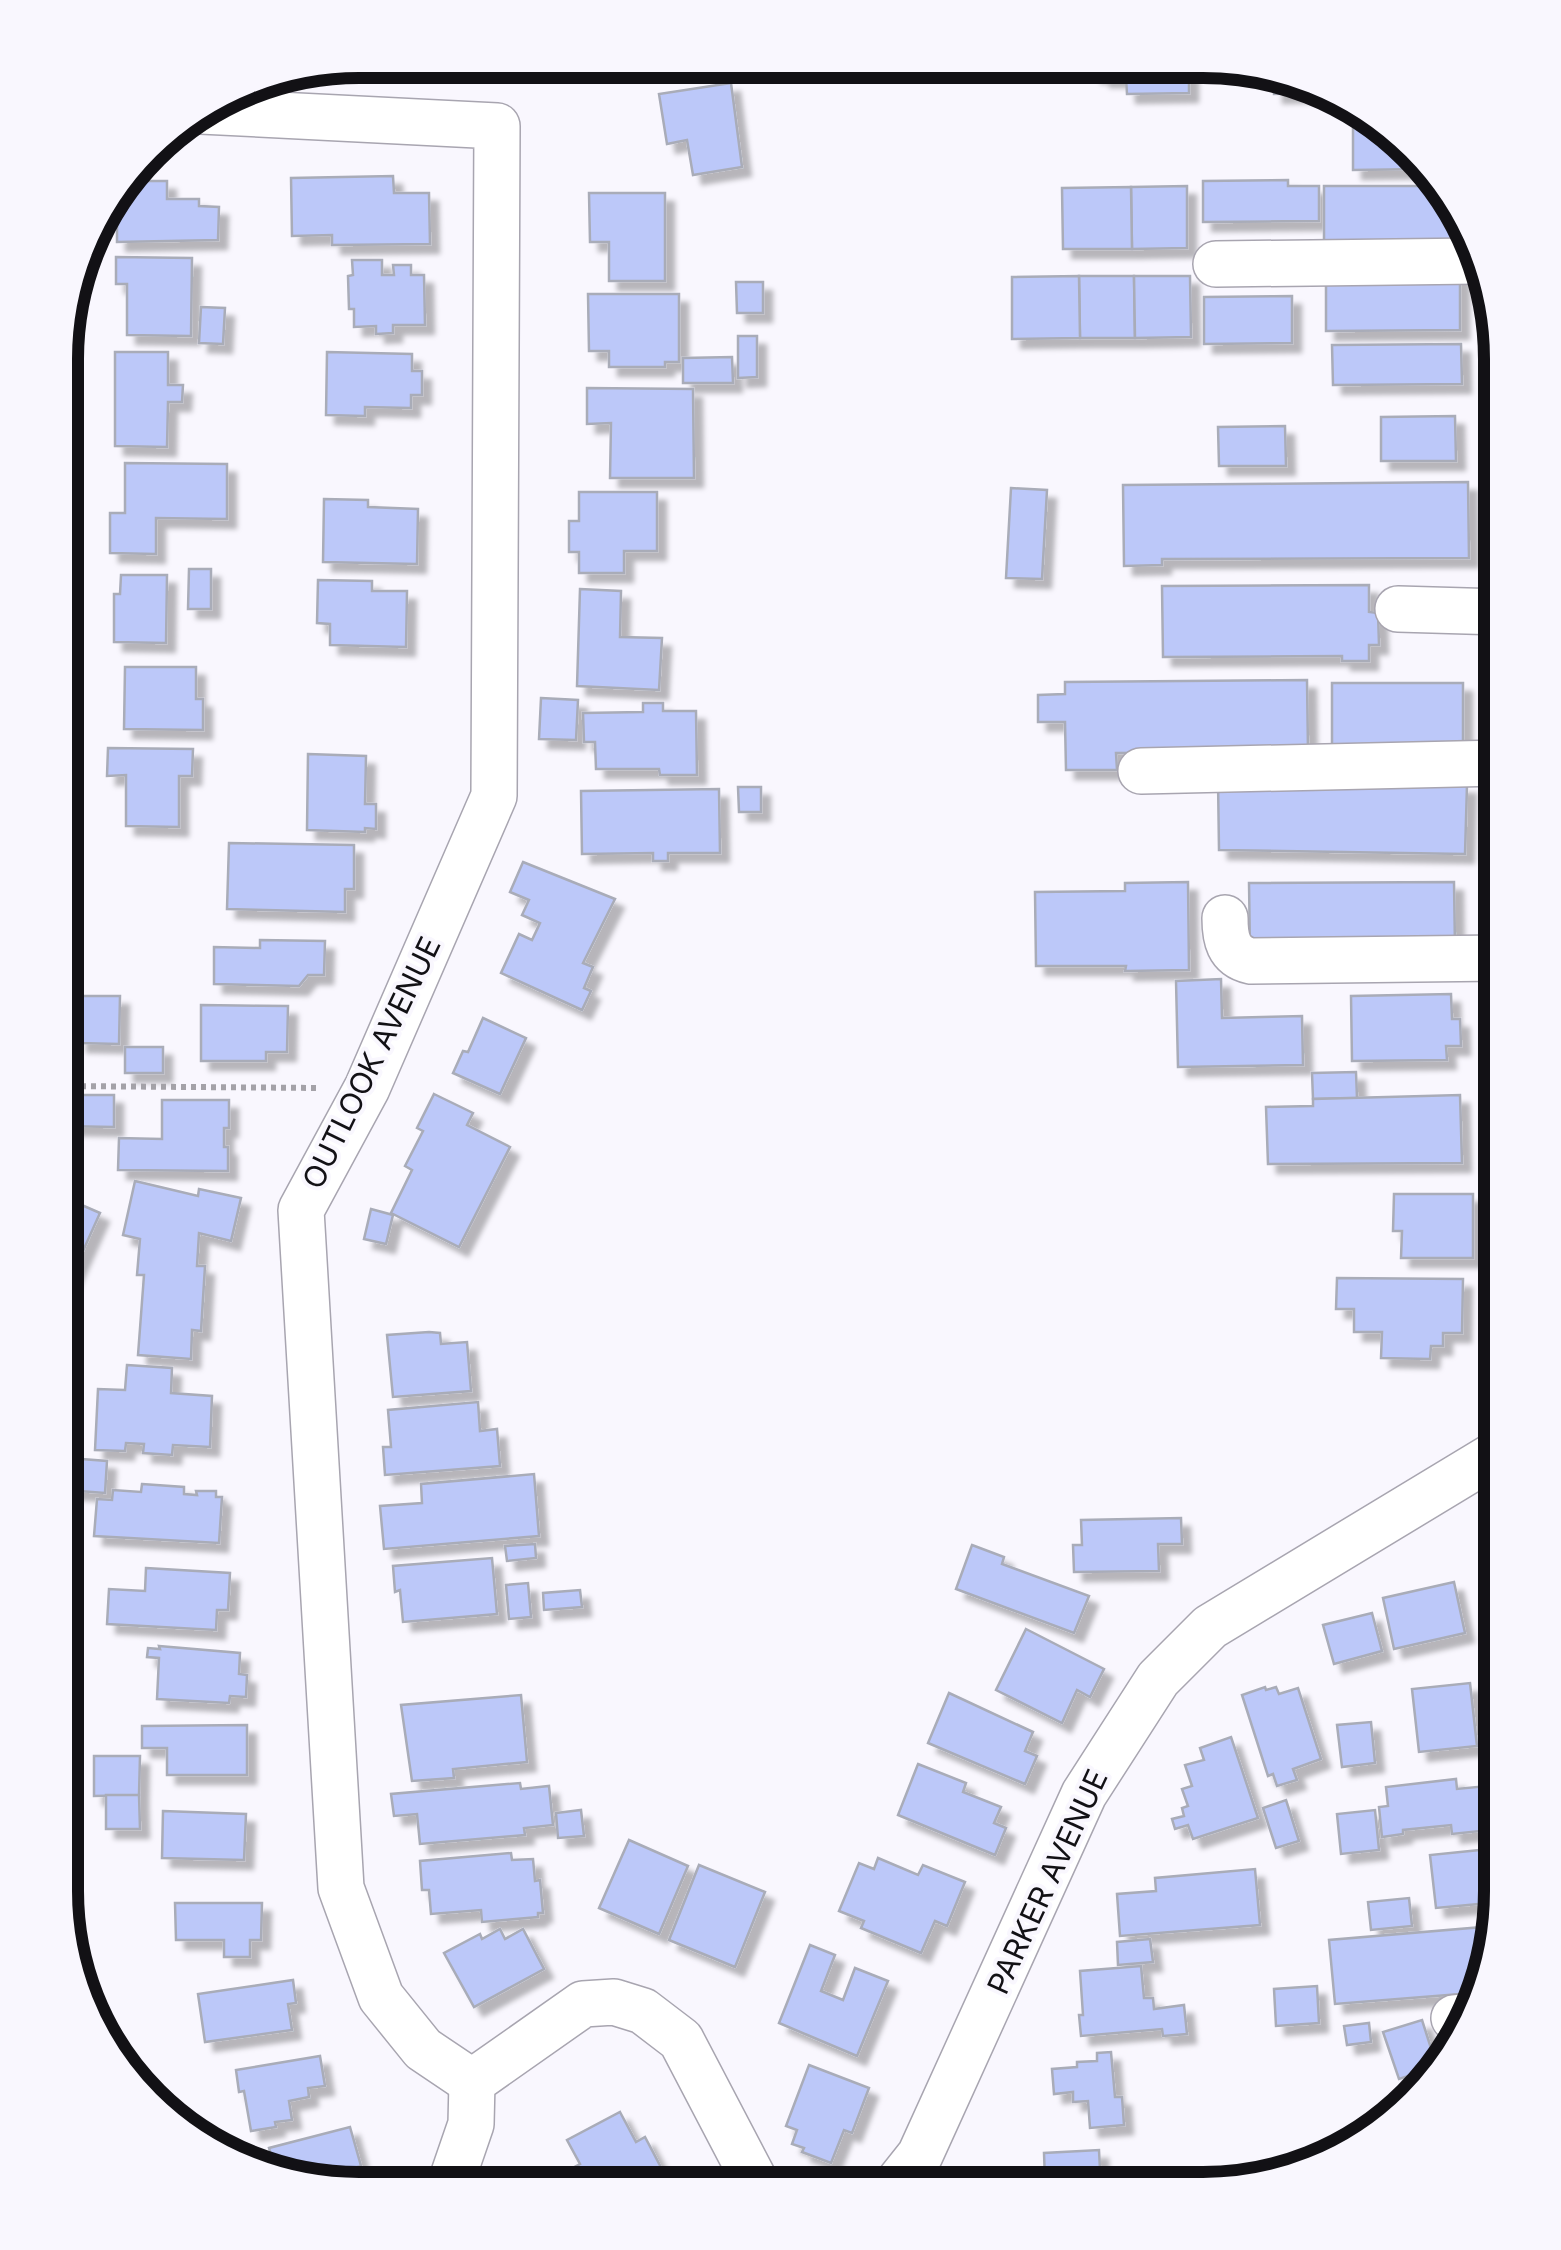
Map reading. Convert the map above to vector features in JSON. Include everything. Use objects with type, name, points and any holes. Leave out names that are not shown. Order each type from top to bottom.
[{"type":"street","name":"OUTLOOK AVENUE","points":[[224,112],[498,126],[494,796],[367,1088],[302,1210],[341,1888],[381,1997],[422,2049],[472,2082]]},
{"type":"street","points":[[1216,264],[1466,261]]},
{"type":"street","points":[[1398,609],[1484,612]]},
{"type":"street","points":[[1141,771],[1484,763]]},
{"type":"street","points":[[1224,918],[1225,940],[1236,955],[1251,962],[1484,958]]},
{"type":"street","name":"PARKER AVENUE","points":[[906,2172],[920,2154],[1084,1794],[1158,1679],[1210,1626],[1483,1462]]},
{"type":"street","points":[[454,2172],[471,2124],[472,2082],[584,2004],[614,2002],[643,2012],[681,2040],[749,2172]]},
{"type":"path","points":[[78,1086],[367,1088]]},
{"type":"building","points":[[1126,78],[1189,78],[1189,93],[1127,94]]},
{"type":"building","points":[[731,83],[742,167],[693,175],[687,140],[667,144],[659,94]]},
{"type":"building","points":[[1274,87],[1294,94],[1274,94]]},
{"type":"building","points":[[1353,121],[1410,169],[1353,170]]},
{"type":"building","points":[[393,176],[394,193],[429,193],[430,244],[332,245],[332,235],[292,236],[291,178]]},
{"type":"building","points":[[1288,180],[1288,186],[1319,186],[1319,221],[1203,222],[1203,181]]},
{"type":"building","points":[[141,181],[167,181],[167,199],[199,199],[199,206],[219,207],[218,240],[117,242],[117,225],[112,224]]},
{"type":"building","points":[[1187,186],[1187,248],[1132,249],[1131,187]]},
{"type":"building","points":[[1324,186],[1424,186],[1459,244],[1459,244],[1324,245]]},
{"type":"building","points":[[1131,187],[1132,249],[1063,249],[1062,188]]},
{"type":"building","points":[[589,193],[665,193],[665,281],[609,281],[609,242],[590,242]]},
{"type":"building","points":[[116,257],[192,258],[191,336],[127,335],[127,284],[116,284]]},
{"type":"building","points":[[352,260],[382,260],[382,275],[394,275],[393,265],[411,265],[411,275],[424,275],[425,325],[393,325],[393,333],[376,334],[376,326],[354,327],[348,276],[353,275]]},
{"type":"building","points":[[1460,271],[1460,330],[1326,331],[1326,272]]},
{"type":"building","points":[[1079,276],[1134,276],[1135,338],[1080,338]]},
{"type":"building","points":[[1079,276],[1080,338],[1012,339],[1012,277]]},
{"type":"building","points":[[1134,276],[1190,276],[1191,337],[1135,338]]},
{"type":"building","points":[[736,282],[763,282],[763,313],[737,313]]},
{"type":"building","points":[[588,294],[679,294],[679,362],[665,362],[665,367],[609,367],[609,351],[589,351]]},
{"type":"building","points":[[1292,296],[1292,343],[1204,344],[1204,297]]},
{"type":"building","points":[[201,307],[225,308],[223,344],[199,343]]},
{"type":"building","points":[[738,336],[757,336],[757,377],[738,378]]},
{"type":"building","points":[[1461,344],[1462,384],[1333,385],[1332,345]]},
{"type":"building","points":[[115,352],[168,352],[168,385],[183,385],[182,402],[168,402],[167,447],[115,446]]},
{"type":"building","points":[[327,352],[412,354],[412,371],[422,371],[422,395],[411,395],[411,408],[365,407],[365,416],[326,415]]},
{"type":"building","points":[[732,357],[733,383],[683,383],[683,358]]},
{"type":"building","points":[[587,388],[693,389],[694,478],[610,478],[611,423],[587,424]]},
{"type":"building","points":[[1455,416],[1456,461],[1381,461],[1381,417]]},
{"type":"building","points":[[1285,426],[1286,466],[1219,466],[1218,427]]},
{"type":"building","points":[[125,463],[227,464],[227,519],[156,518],[156,554],[110,553],[110,513],[125,513]]},
{"type":"building","points":[[1468,482],[1469,558],[1162,559],[1162,565],[1124,566],[1123,485]]},
{"type":"building","points":[[1011,488],[1047,490],[1042,579],[1006,578]]},
{"type":"building","points":[[579,492],[657,492],[657,551],[624,551],[624,573],[579,573],[579,552],[569,552],[569,521],[579,521]]},
{"type":"building","points":[[324,499],[368,500],[368,507],[418,509],[417,564],[323,562]]},
{"type":"building","points":[[189,569],[211,569],[211,609],[188,609]]},
{"type":"building","points":[[121,575],[167,575],[166,643],[114,642],[114,594],[120,594]]},
{"type":"building","points":[[318,580],[372,581],[372,591],[407,591],[406,647],[330,645],[330,624],[317,623]]},
{"type":"building","points":[[1369,585],[1369,612],[1378,613],[1379,645],[1369,645],[1369,661],[1342,661],[1342,656],[1163,657],[1162,586]]},
{"type":"building","points":[[580,589],[621,591],[620,637],[662,638],[659,690],[577,686]]},
{"type":"building","points":[[125,667],[196,667],[196,699],[203,699],[203,730],[124,729]]},
{"type":"building","points":[[1307,680],[1308,752],[1116,753],[1117,770],[1066,770],[1065,722],[1038,722],[1038,695],[1065,694],[1065,682]]},
{"type":"building","points":[[1332,683],[1463,683],[1463,749],[1332,750]]},
{"type":"building","points":[[541,698],[578,700],[576,740],[539,739]]},
{"type":"building","points":[[643,703],[663,703],[663,711],[696,711],[697,775],[660,775],[659,769],[596,769],[595,742],[584,742],[583,713],[643,712]]},
{"type":"building","points":[[108,748],[193,749],[192,776],[179,776],[179,827],[126,826],[126,775],[107,776]]},
{"type":"building","points":[[308,754],[366,756],[365,804],[376,804],[376,829],[307,830]]},
{"type":"building","points":[[1218,780],[1467,785],[1465,854],[1219,850]]},
{"type":"building","points":[[738,787],[761,787],[761,812],[739,812]]},
{"type":"building","points":[[719,789],[720,853],[668,853],[668,861],[653,861],[653,853],[582,854],[581,791]]},
{"type":"building","points":[[229,843],[354,845],[354,889],[345,889],[345,912],[227,909]]},
{"type":"building","points":[[523,862],[615,899],[583,963],[593,967],[584,988],[591,991],[582,1010],[501,973],[519,934],[532,940],[540,923],[522,915],[529,900],[510,892]]},
{"type":"building","points":[[1188,882],[1189,970],[1036,966],[1035,892],[1125,891],[1125,883]]},
{"type":"building","points":[[1454,882],[1455,948],[1250,949],[1249,883]]},
{"type":"building","points":[[260,940],[325,941],[324,975],[308,975],[299,986],[214,984],[214,947],[260,948]]},
{"type":"building","points":[[1221,979],[1222,1018],[1302,1016],[1303,1065],[1178,1067],[1176,981]]},
{"type":"building","points":[[1451,994],[1452,1019],[1460,1019],[1461,1046],[1446,1046],[1447,1060],[1352,1061],[1351,996]]},
{"type":"building","points":[[79,996],[120,996],[119,1044],[78,1043]]},
{"type":"building","points":[[201,1005],[288,1006],[287,1052],[266,1052],[266,1061],[201,1061]]},
{"type":"building","points":[[483,1018],[526,1038],[500,1094],[453,1073],[463,1051],[468,1052]]},
{"type":"building","points":[[125,1047],[163,1047],[163,1073],[125,1073]]},
{"type":"building","points":[[1356,1072],[1357,1098],[1313,1099],[1312,1073]]},
{"type":"building","points":[[434,1094],[473,1113],[467,1125],[510,1147],[459,1247],[391,1213],[412,1170],[405,1166],[423,1131],[417,1128]]},
{"type":"building","points":[[78,1095],[114,1095],[114,1127],[78,1126]]},
{"type":"building","points":[[1460,1095],[1462,1163],[1268,1164],[1266,1107],[1313,1106],[1313,1099]]},
{"type":"building","points":[[162,1100],[229,1100],[229,1128],[224,1128],[228,1171],[118,1170],[119,1138],[162,1139]]},
{"type":"building","points":[[135,1181],[198,1196],[199,1189],[241,1198],[231,1241],[199,1233],[197,1266],[205,1266],[201,1331],[192,1330],[191,1359],[138,1355],[144,1275],[137,1275],[140,1239],[123,1235]]},
{"type":"building","points":[[1394,1194],[1473,1194],[1473,1258],[1401,1258],[1402,1231],[1393,1231]]},
{"type":"building","points":[[78,1203],[100,1213],[78,1262]]},
{"type":"building","points":[[371,1209],[393,1215],[386,1244],[364,1239]]},
{"type":"building","points":[[1337,1278],[1463,1279],[1462,1333],[1443,1333],[1443,1346],[1431,1346],[1430,1359],[1381,1358],[1382,1332],[1354,1332],[1354,1309],[1336,1309]]},
{"type":"building","points":[[440,1333],[441,1344],[467,1342],[471,1391],[393,1397],[387,1335]]},
{"type":"building","points":[[127,1365],[172,1368],[171,1393],[212,1396],[210,1447],[173,1445],[172,1455],[143,1453],[144,1444],[126,1443],[125,1451],[95,1450],[98,1389],[125,1390]]},
{"type":"building","points":[[478,1402],[480,1431],[497,1429],[500,1466],[385,1475],[383,1447],[391,1447],[388,1410]]},
{"type":"building","points":[[78,1459],[107,1461],[105,1493],[78,1491]]},
{"type":"building","points":[[534,1474],[539,1536],[384,1549],[380,1506],[422,1503],[421,1484]]},
{"type":"building","points":[[142,1484],[184,1487],[184,1494],[216,1491],[216,1497],[222,1497],[219,1543],[94,1536],[97,1499],[112,1500],[113,1490],[141,1492]]},
{"type":"building","points":[[1181,1518],[1182,1544],[1158,1544],[1159,1571],[1074,1572],[1073,1545],[1082,1545],[1081,1520]]},
{"type":"building","points":[[535,1544],[536,1558],[507,1561],[505,1546]]},
{"type":"building","points":[[972,1545],[1004,1557],[1002,1564],[1089,1596],[1074,1633],[956,1589]]},
{"type":"building","points":[[492,1558],[497,1614],[403,1622],[393,1566]]},
{"type":"building","points":[[146,1568],[230,1573],[228,1610],[217,1610],[216,1630],[107,1624],[109,1589],[145,1591]]},
{"type":"building","points":[[1454,1582],[1465,1633],[1394,1649],[1383,1598]]},
{"type":"building","points":[[528,1583],[531,1617],[509,1619],[506,1585]]},
{"type":"building","points":[[580,1590],[582,1607],[544,1610],[543,1593]]},
{"type":"building","points":[[1372,1613],[1382,1651],[1334,1664],[1323,1625]]},
{"type":"building","points":[[1026,1629],[1104,1669],[1090,1697],[1077,1690],[1062,1723],[996,1690]]},
{"type":"building","points":[[159,1646],[240,1653],[239,1674],[247,1675],[246,1697],[230,1696],[229,1703],[157,1699],[159,1658],[147,1657],[148,1648],[160,1649]]},
{"type":"building","points":[[1470,1683],[1477,1746],[1419,1752],[1412,1689]]},
{"type":"building","points":[[1276,1687],[1279,1694],[1298,1688],[1321,1759],[1293,1769],[1297,1780],[1277,1786],[1273,1774],[1268,1776],[1242,1695]]},
{"type":"building","points":[[949,1693],[1033,1732],[1025,1751],[1037,1756],[1025,1784],[928,1743]]},
{"type":"building","points":[[521,1695],[527,1762],[453,1769],[454,1778],[412,1781],[401,1705]]},
{"type":"building","points":[[1371,1722],[1375,1763],[1342,1767],[1337,1725]]},
{"type":"building","points":[[247,1725],[247,1775],[167,1775],[167,1748],[142,1748],[142,1726]]},
{"type":"building","points":[[1231,1737],[1258,1818],[1193,1839],[1188,1825],[1175,1829],[1172,1819],[1184,1816],[1182,1808],[1188,1806],[1182,1789],[1192,1786],[1185,1765],[1204,1760],[1200,1748]]},
{"type":"building","points":[[94,1756],[140,1756],[139,1795],[94,1796]]},
{"type":"building","points":[[918,1764],[966,1783],[963,1792],[1001,1807],[994,1823],[1006,1828],[995,1855],[898,1815]]},
{"type":"building","points":[[1456,1779],[1457,1789],[1483,1786],[1483,1831],[1452,1834],[1451,1825],[1403,1830],[1403,1834],[1382,1837],[1379,1807],[1388,1806],[1386,1787]]},
{"type":"building","points":[[520,1783],[521,1789],[549,1786],[553,1825],[524,1828],[525,1835],[420,1844],[417,1814],[394,1816],[391,1794]]},
{"type":"building","points":[[106,1795],[139,1795],[140,1829],[106,1829]]},
{"type":"building","points":[[1286,1800],[1299,1841],[1276,1848],[1263,1808]]},
{"type":"building","points":[[581,1810],[584,1836],[558,1838],[556,1813]]},
{"type":"building","points":[[1375,1810],[1379,1850],[1341,1854],[1337,1814]]},
{"type":"building","points":[[163,1811],[246,1814],[244,1860],[162,1858]]},
{"type":"building","points":[[629,1840],[688,1866],[659,1934],[599,1908]]},
{"type":"building","points":[[1483,1850],[1483,1904],[1436,1908],[1430,1855]]},
{"type":"building","points":[[511,1853],[512,1860],[533,1859],[535,1881],[540,1880],[543,1913],[538,1913],[538,1917],[482,1922],[481,1910],[431,1914],[429,1890],[422,1890],[420,1861]]},
{"type":"building","points":[[878,1858],[918,1875],[923,1865],[965,1882],[947,1926],[935,1921],[921,1953],[861,1928],[864,1921],[839,1911],[859,1863],[874,1869]]},
{"type":"building","points":[[699,1865],[765,1892],[735,1967],[669,1940]]},
{"type":"building","points":[[1255,1869],[1260,1925],[1120,1936],[1117,1894],[1156,1891],[1155,1878]]},
{"type":"building","points":[[1409,1898],[1412,1926],[1371,1930],[1368,1902]]},
{"type":"building","points":[[175,1903],[262,1903],[261,1940],[250,1940],[250,1957],[224,1957],[224,1940],[176,1940]]},
{"type":"building","points":[[1481,1927],[1464,1994],[1335,2004],[1329,1940]]},
{"type":"building","points":[[500,1929],[505,1939],[523,1929],[544,1969],[474,2007],[444,1953],[480,1934],[482,1939]]},
{"type":"building","points":[[1150,1939],[1153,1962],[1118,1965],[1117,1942]]},
{"type":"building","points":[[810,1945],[835,1955],[821,1991],[843,2000],[855,1968],[888,1981],[857,2056],[779,2023]]},
{"type":"building","points":[[1141,1966],[1144,1998],[1153,1998],[1154,2009],[1184,2005],[1187,2034],[1163,2036],[1162,2029],[1081,2036],[1080,1971]]},
{"type":"building","points":[[293,1980],[296,2003],[288,2004],[292,2030],[205,2042],[198,1994]]},
{"type":"building","points":[[1317,1986],[1319,2023],[1276,2026],[1274,1989]]},
{"type":"building","points":[[1422,2020],[1432,2053],[1417,2073],[1399,2079],[1383,2032]]},
{"type":"building","points":[[1369,2023],[1371,2042],[1347,2045],[1344,2026]]},
{"type":"building","points":[[1111,2052],[1115,2097],[1122,2097],[1124,2125],[1090,2128],[1088,2101],[1073,2102],[1073,2092],[1054,2094],[1052,2069],[1077,2067],[1077,2062],[1097,2061],[1097,2053]]},
{"type":"building","points":[[320,2056],[325,2086],[308,2088],[309,2097],[289,2101],[292,2120],[251,2131],[236,2070]]},
{"type":"building","points":[[809,2065],[869,2088],[852,2133],[844,2130],[831,2163],[792,2144],[797,2130],[786,2126]]},
{"type":"building","points":[[620,2112],[636,2142],[645,2137],[663,2172],[565,2172],[580,2164],[567,2140]]},
{"type":"building","points":[[350,2127],[361,2166],[345,2171],[286,2163],[272,2158],[269,2148]]},
{"type":"building","points":[[1099,2150],[1100,2172],[1045,2172],[1044,2153]]}]
